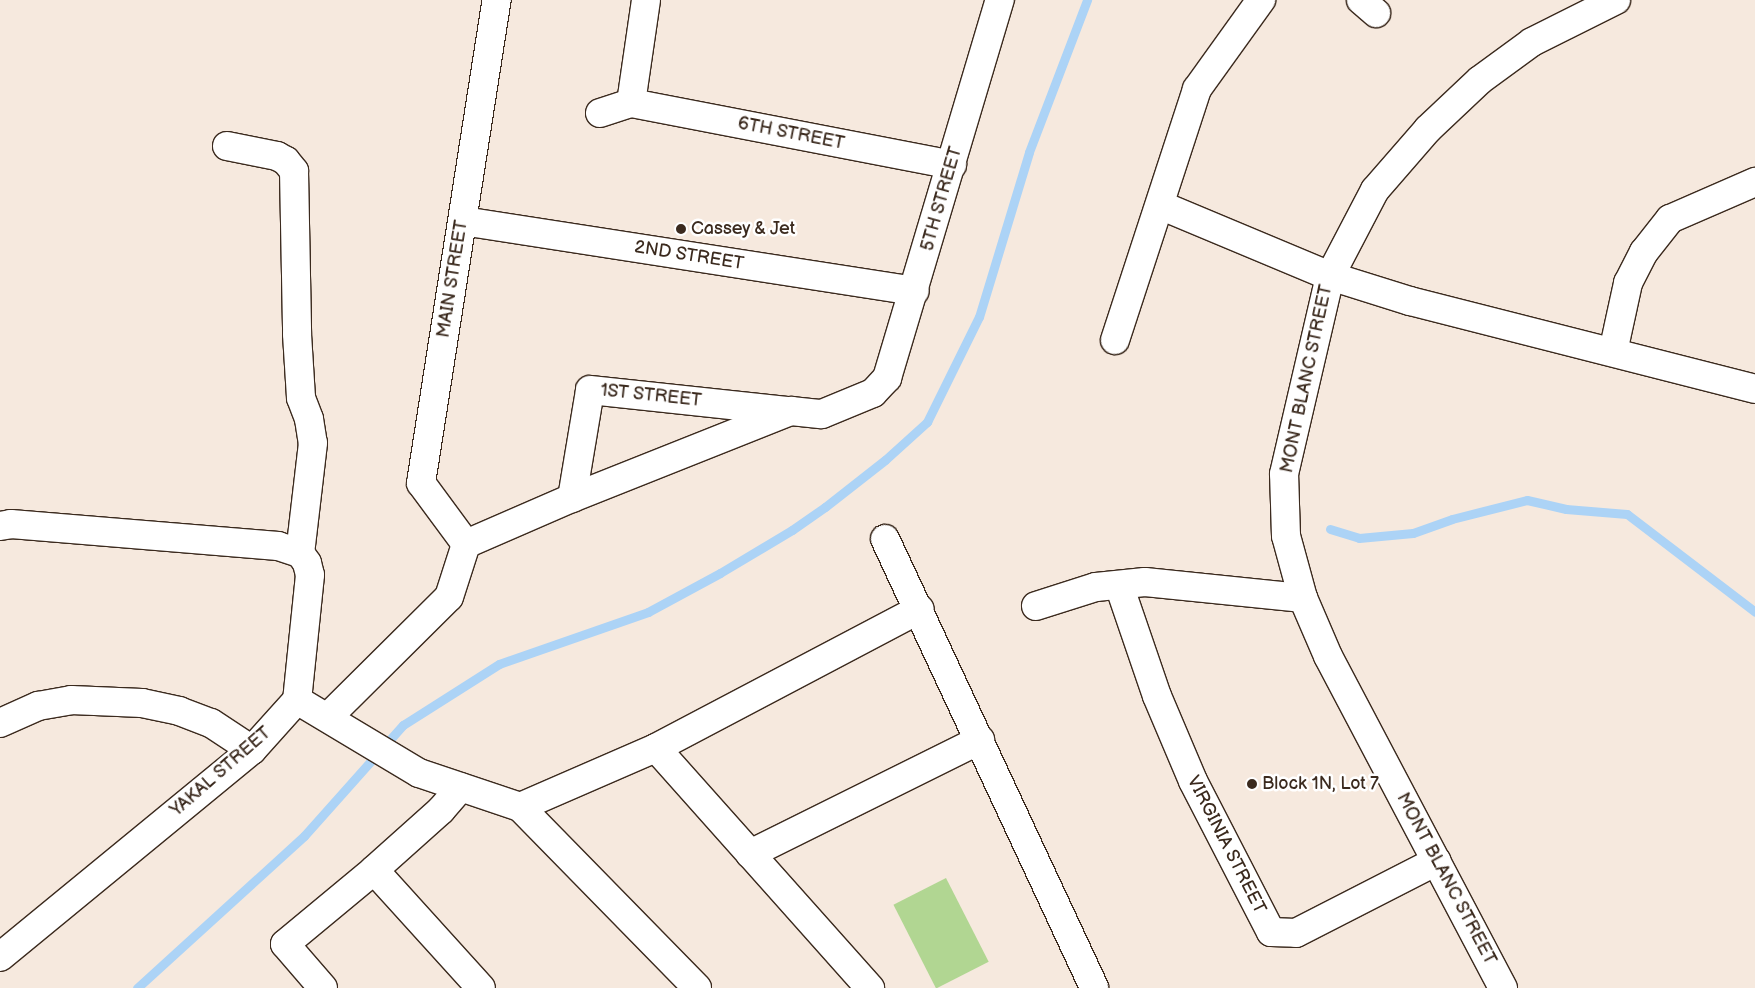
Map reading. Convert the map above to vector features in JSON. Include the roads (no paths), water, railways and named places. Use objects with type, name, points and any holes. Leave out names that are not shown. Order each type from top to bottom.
[{"type":"street","name":"MAIN STREET","points":[[466,544],[421,483],[497,0]]},
{"type":"street","points":[[600,113],[631,103],[646,0]]},
{"type":"street","name":"5TH STREET","points":[[873,392],[887,378],[915,291],[1000,0]]},
{"type":"street","points":[[1115,340],[1197,89],[1261,0]]},
{"type":"street","name":"MONT BLANC STREET","points":[[1503,988],[1328,656],[1303,598],[1286,536],[1284,474],[1330,276],[1374,190],[1428,129],[1480,80],[1532,42],[1616,0]]},
{"type":"street","name":"6TH STREET","points":[[631,103],[952,165]]},
{"type":"street","points":[[228,146],[278,156],[294,171],[297,334],[301,398],[309,419],[313,443],[300,553]]},
{"type":"street","points":[[1613,352],[1628,283],[1644,252],[1670,219],[1755,182]]},
{"type":"street","points":[[1160,205],[1330,276],[1410,301],[1755,389]]},
{"type":"street","name":"2ND STREET","points":[[462,221],[915,291]]},
{"type":"street","name":"1ST STREET","points":[[572,498],[590,390],[822,414],[873,392]]},
{"type":"street","name":"1ST STREET","points":[[466,544],[572,498],[791,412]]},
{"type":"street","points":[[0,526],[11,524],[278,546],[290,548],[300,553],[310,574],[298,700],[420,772],[520,807],[697,988]]},
{"type":"street","points":[[886,539],[1094,988]]},
{"type":"street","points":[[328,717],[449,597],[466,544]]},
{"type":"street","points":[[1036,606],[1096,587],[1145,582],[1303,598]]},
{"type":"street","name":"VIRGINIA STREET","points":[[1119,585],[1156,696],[1193,781],[1271,932],[1296,933],[1437,861]]},
{"type":"street","points":[[520,807],[656,748],[920,609]]},
{"type":"street","points":[[0,723],[38,706],[71,700],[142,703],[179,711],[211,723],[252,750]]},
{"type":"street","name":"YAKAL STREET","points":[[0,957],[252,750],[298,700]]},
{"type":"street","points":[[750,854],[980,740]]},
{"type":"street","points":[[656,748],[870,988]]},
{"type":"street","points":[[323,988],[285,944],[374,870],[441,810],[461,787]]},
{"type":"street","points":[[374,870],[481,988]]},
{"type":"waterway","points":[[137,988],[304,836],[403,725],[499,664],[648,612],[720,573],[792,530],[825,507],[885,460],[927,422],[979,317],[1029,152],[1087,0]]},
{"type":"waterway","points":[[1330,529],[1359,538],[1413,533],[1452,519],[1527,500],[1566,509],[1627,514],[1755,612]]},
{"type":"place","name":"Cassey & Jet","points":[[681,229]]},
{"type":"place","name":"Block 1N, Lot 7","points":[[1252,784]]}]
